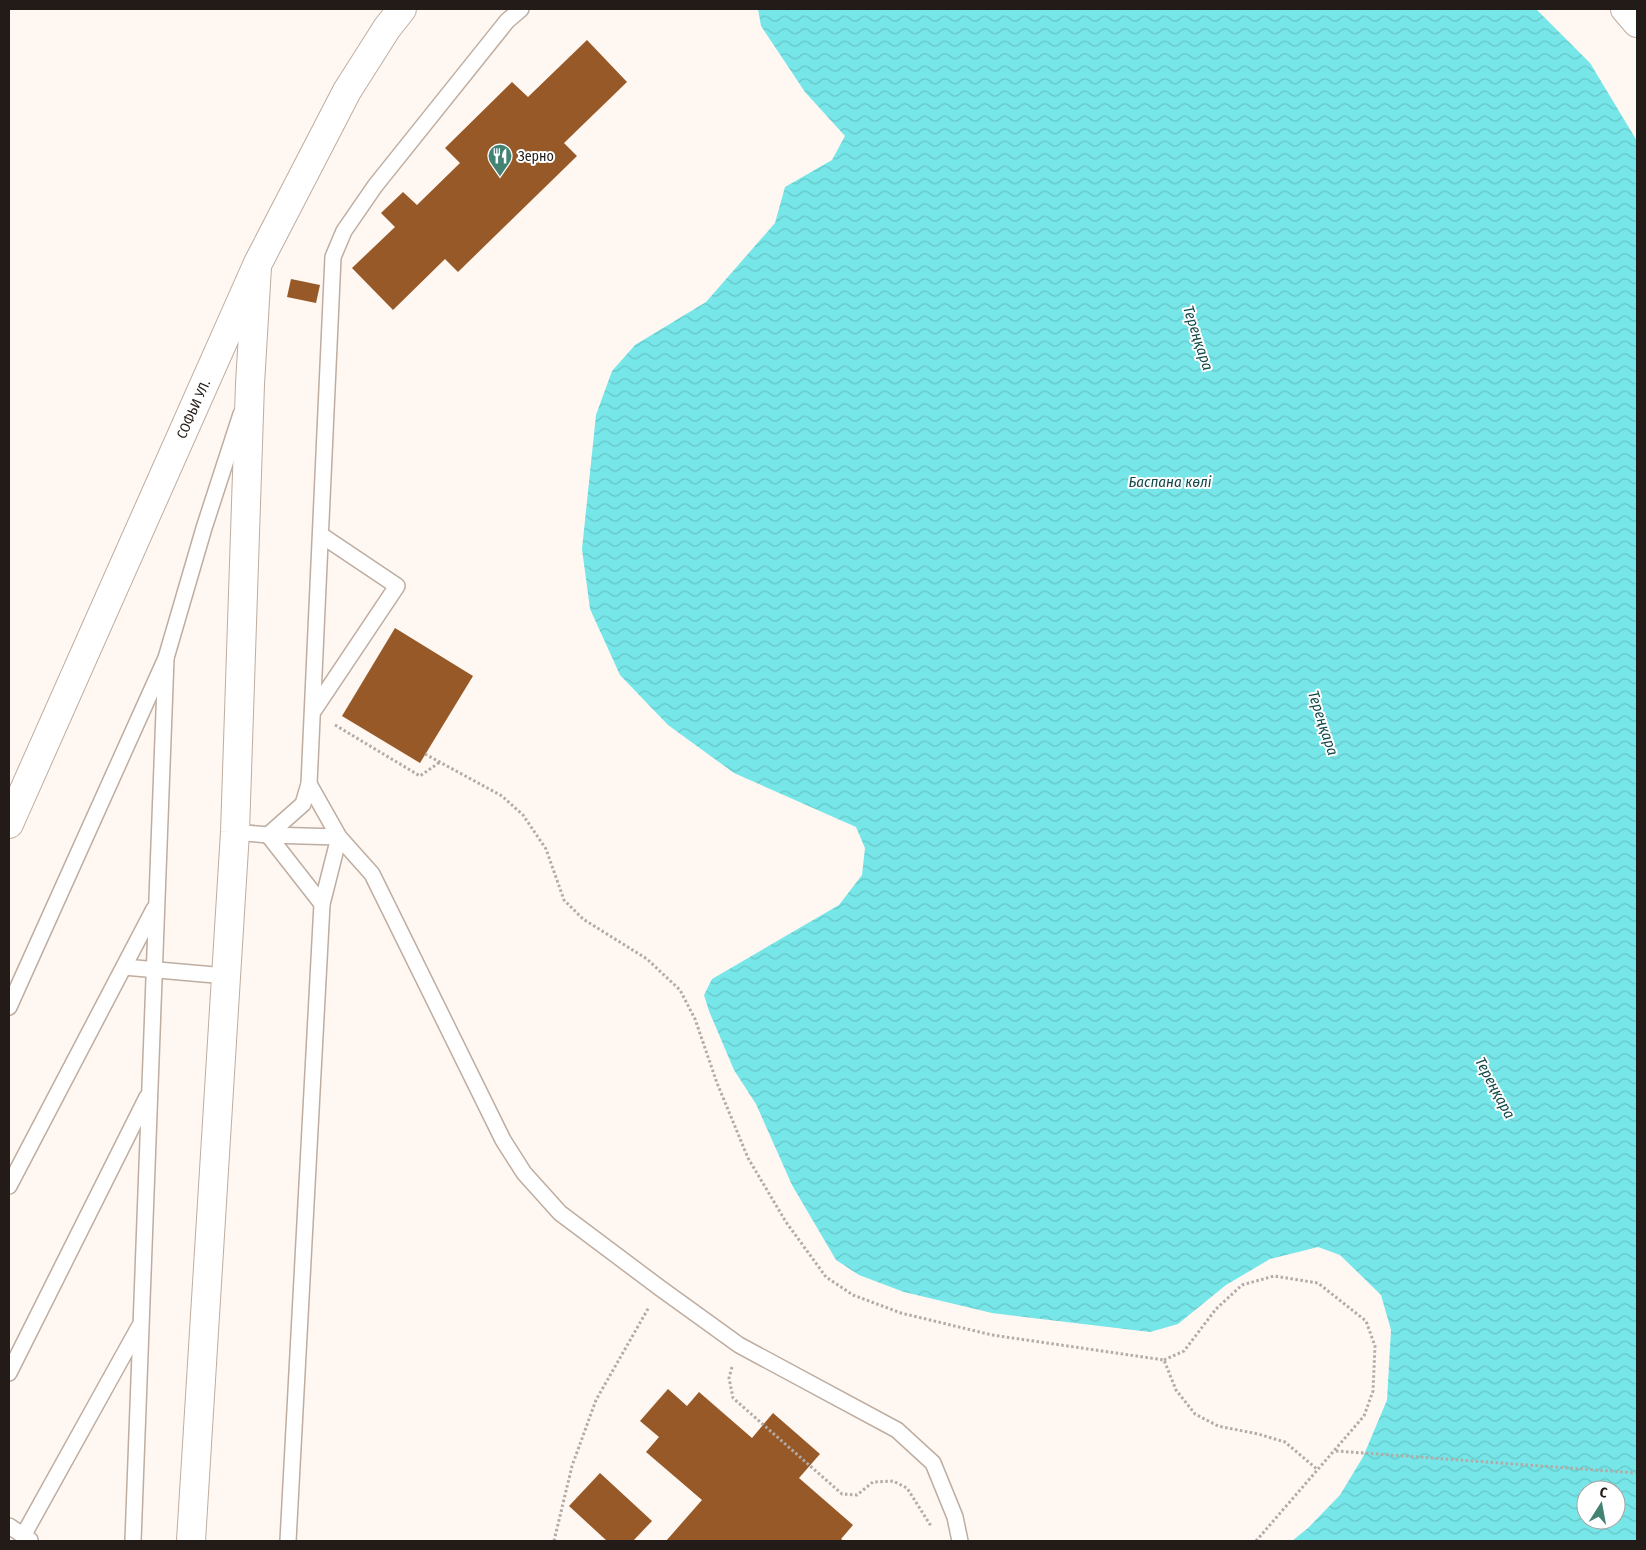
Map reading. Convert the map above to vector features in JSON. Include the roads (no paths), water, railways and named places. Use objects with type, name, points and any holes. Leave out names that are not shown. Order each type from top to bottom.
[{"type":"street","name":"СОФЬИ УЛ.","points":[[9,824],[258,263],[347,91],[387,28],[402,9]]},
{"type":"street","points":[[1625,9],[1637,23]]},
{"type":"street","points":[[191,1541],[235,832],[250,384],[258,263]]},
{"type":"lane","points":[[268,835],[303,804],[308,784],[313,711],[333,257],[344,231],[374,186],[507,21],[521,9]]},
{"type":"lane","points":[[9,1007],[166,658],[204,528],[250,384]]},
{"type":"lane","points":[[313,711],[397,586],[321,535]]},
{"type":"lane","points":[[133,1541],[166,658]]},
{"type":"lane","points":[[308,784],[339,837],[372,874],[503,1140],[524,1173],[560,1213],[739,1345],[897,1430],[933,1463],[955,1517],[960,1541]]},
{"type":"lane","points":[[235,832],[339,837]]},
{"type":"lane","points":[[268,835],[322,904]]},
{"type":"lane","points":[[288,1541],[322,904],[339,837]]},
{"type":"lane","points":[[9,1186],[156,904]]},
{"type":"lane","points":[[124,967],[226,976]]},
{"type":"lane","points":[[9,1373],[150,1093]]},
{"type":"lane","points":[[9,1526],[27,1538],[141,1324]]},
{"type":"water","name":"Баспана көлі","points":[[758,9],[1536,9],[1590,63],[1637,141],[1637,1541],[1292,1541],[1308,1528],[1340,1495],[1363,1457],[1387,1400],[1391,1330],[1381,1295],[1340,1255],[1318,1247],[1270,1259],[1226,1285],[1178,1324],[1150,1332],[992,1313],[904,1292],[859,1275],[836,1260],[792,1185],[756,1104],[734,1070],[704,995],[712,979],[839,905],[862,875],[865,848],[856,827],[734,773],[668,725],[620,675],[590,609],[582,549],[596,415],[612,371],[635,345],[706,302],[775,223],[785,187],[832,160],[845,136],[805,92],[761,26]]},
{"type":"place","name":"Зерно","points":[[500,177]]},
{"type":"water label","name":"Тереңқара","points":[[1198,338]]},
{"type":"water label","name":"Тереңқара","points":[[1323,723]]},
{"type":"water label","name":"Тереңқара","points":[[1495,1088]]}]
